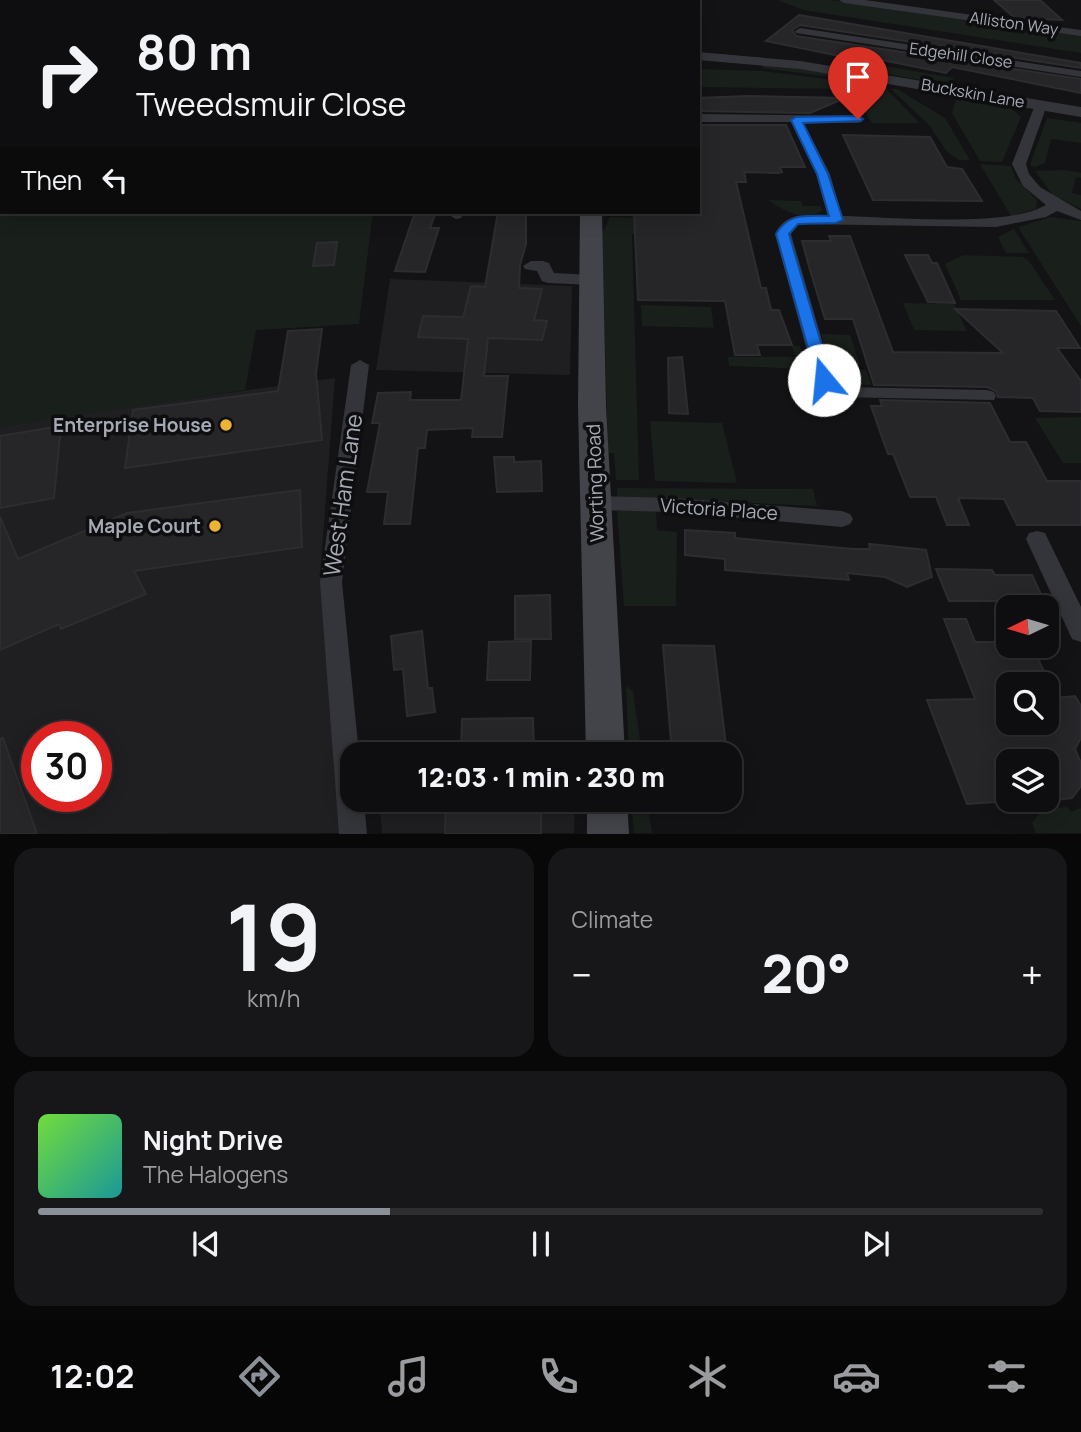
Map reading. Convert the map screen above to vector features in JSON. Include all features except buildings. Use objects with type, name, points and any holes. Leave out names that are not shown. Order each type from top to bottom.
[{"type":"main road","name":"Worting Road","points":[[592,214],[596,503],[606,742]]},
{"type":"main road","points":[[607,812],[608,834]]},
{"type":"street","name":"Alliston Way","points":[[844,0],[946,12],[1081,33]]},
{"type":"street","points":[[946,12],[949,0]]},
{"type":"street","name":"Edgehill Close","points":[[800,32],[893,47],[911,46],[1081,74]]},
{"type":"street","name":"Buckskin Lane","points":[[700,56],[787,63],[1081,111]]},
{"type":"street","points":[[1041,105],[1019,164],[1022,175],[1030,188],[1056,205],[1081,216]]},
{"type":"street","points":[[700,118],[858,119]]},
{"type":"street","points":[[796,120],[823,174],[836,220]]},
{"type":"street","points":[[987,396],[841,393],[824,380],[783,234],[787,226],[795,220],[996,223],[1041,214],[1056,205]]},
{"type":"street","points":[[531,266],[543,266],[548,278],[591,280]]},
{"type":"street","name":"West Ham Lane","points":[[353,834],[331,582],[360,365]]},
{"type":"street","name":"Victoria Place","points":[[596,503],[674,505],[842,519]]},
{"type":"street","points":[[1037,539],[1081,632]]},
{"type":"shaded area","points":[[778,0],[831,0],[1081,35],[1081,53],[803,10]]},
{"type":"shaded area","points":[[763,63],[848,75],[878,83],[762,68]]},
{"type":"shaded area","points":[[878,65],[954,78],[948,85],[871,71]]},
{"type":"shaded area","points":[[700,69],[762,71],[875,85],[846,105],[835,89],[700,87]]},
{"type":"shaded area","points":[[880,86],[920,123],[872,123],[864,111],[851,110]]},
{"type":"shaded area","points":[[891,89],[897,89],[945,118],[970,160],[959,160],[947,152],[929,125]]},
{"type":"shaded area","points":[[957,96],[1009,106],[1021,117],[1002,162],[980,161],[952,113]]},
{"type":"shaded area","points":[[1047,118],[1081,123],[1081,143],[1051,139],[1045,163],[1035,167],[1030,165]]},
{"type":"shaded area","points":[[980,164],[1011,166],[1016,179],[1037,200],[1036,209],[1011,216]]},
{"type":"shaded area","points":[[1065,170],[1081,173],[1081,178],[1076,177],[1072,193],[1081,195],[1081,209],[1052,194],[1035,171]]},
{"type":"shaded area","points":[[768,200],[801,201],[803,206],[820,206],[823,210],[816,214],[794,214]]},
{"type":"shaded area","points":[[0,214],[373,214],[359,324],[256,330],[245,390],[0,427]]},
{"type":"shaded area","points":[[610,217],[714,220],[716,235],[632,234],[639,480],[616,480],[614,453],[608,453],[602,234]]},
{"type":"shaded area","points":[[1050,217],[1081,221],[1081,326],[1018,227]]},
{"type":"shaded area","points":[[1014,229],[1029,253],[1006,253],[998,237]]},
{"type":"shaded area","points":[[963,255],[1023,257],[1029,261],[1055,300],[961,300],[945,264]]},
{"type":"shaded area","points":[[390,279],[572,286],[570,375],[376,370]]},
{"type":"shaded area","points":[[903,303],[954,304],[967,331],[914,330]]},
{"type":"shaded area","points":[[641,305],[711,307],[714,328],[642,326]]},
{"type":"shaded area","points":[[821,334],[850,335],[860,365],[830,364]]},
{"type":"shaded area","points":[[792,346],[800,346],[807,369],[729,366],[728,357],[795,357]]},
{"type":"shaded area","points":[[835,369],[866,370],[871,385],[840,384]]},
{"type":"shaded area","points":[[335,378],[320,576],[336,679],[341,742],[340,812],[347,812],[349,833],[0,834],[0,427]]},
{"type":"shaded area","points":[[1081,417],[1081,463],[1063,463],[1035,418]]},
{"type":"shaded area","points":[[650,421],[722,423],[737,483],[655,481]]},
{"type":"shaded area","points":[[617,488],[813,489],[817,506],[617,497]]},
{"type":"shaded area","points":[[656,510],[657,530],[677,532],[676,606],[624,606],[617,511]]},
{"type":"shaded area","points":[[626,686],[633,691],[640,742],[628,742]]},
{"type":"shaded area","points":[[1067,807],[1071,812],[1081,808],[1081,833],[1036,833],[1032,823],[1041,812],[1059,812],[1059,808]]},
{"type":"shaded area","points":[[380,812],[575,812],[574,833],[382,833]]},
{"type":"shaded area","points":[[632,812],[649,812],[652,833],[634,833]]},
{"type":"place","name":"Enterprise House","points":[[226,425]]},
{"type":"place","name":"Maple Court","points":[[215,526]]},
{"type":"route","points":[[824,380],[783,234],[787,226],[795,220],[836,220],[823,174],[796,120],[858,119]]}]
